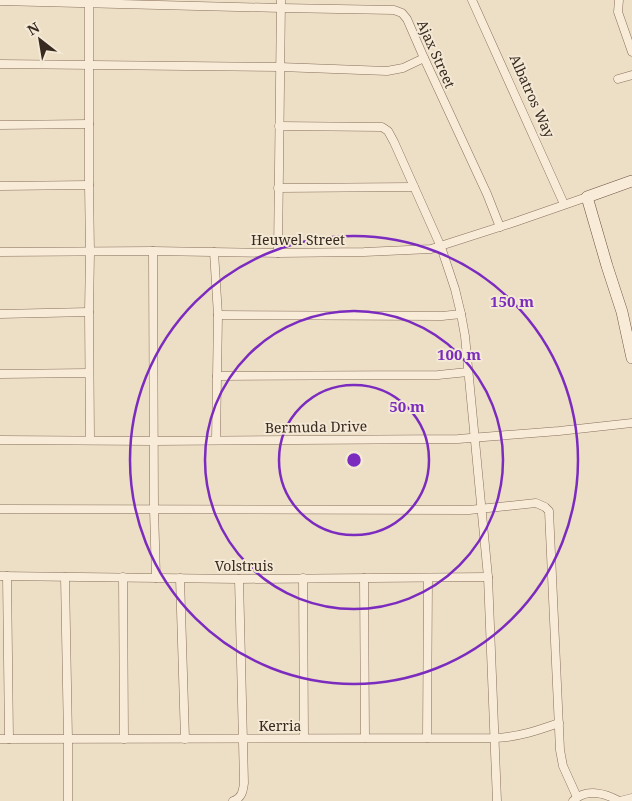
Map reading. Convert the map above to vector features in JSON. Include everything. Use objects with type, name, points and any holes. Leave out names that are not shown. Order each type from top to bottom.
[{"type":"street","name":"Albatros Way","points":[[472,0],[564,204]]},
{"type":"street","points":[[619,0],[618,12],[632,52]]},
{"type":"street","name":"Ajax Street","points":[[0,1],[281,4],[394,10],[402,13],[407,19],[487,194],[500,227]]},
{"type":"street","points":[[90,2],[88,185],[90,440]]},
{"type":"street","points":[[278,253],[281,4]]},
{"type":"street","points":[[0,64],[280,67],[387,72],[403,68],[424,58]]},
{"type":"street","points":[[618,79],[632,74]]},
{"type":"street","points":[[0,125],[89,124]]},
{"type":"street","points":[[279,126],[382,127],[388,131],[441,247],[455,289],[465,336],[488,577],[497,801],[492,801]]},
{"type":"street","points":[[632,181],[587,197],[622,312],[632,358]]},
{"type":"street","points":[[0,186],[88,185]]},
{"type":"street","points":[[278,188],[414,187]]},
{"type":"street","name":"Heuwel Street","points":[[0,252],[153,251],[278,253],[430,249],[441,247],[587,197]]},
{"type":"street","points":[[153,251],[153,441],[156,578]]},
{"type":"street","points":[[214,252],[218,315],[216,440]]},
{"type":"street","points":[[0,314],[89,312]]},
{"type":"street","points":[[218,315],[442,316],[461,314]]},
{"type":"street","points":[[217,376],[438,375],[468,372]]},
{"type":"street","points":[[0,374],[89,373]]},
{"type":"street","name":"Bermuda Drive","points":[[0,440],[153,441],[474,438],[632,423]]},
{"type":"street","points":[[0,509],[468,510],[536,503],[546,507],[549,511],[558,723],[563,766],[575,799],[586,793],[602,793],[620,801],[632,798]]},
{"type":"street","points":[[4,576],[9,738]]},
{"type":"street","name":"Volstruis","points":[[4,576],[239,579],[488,577]]},
{"type":"street","points":[[65,577],[68,801]]},
{"type":"street","points":[[123,577],[124,739]]},
{"type":"street","points":[[180,578],[184,739]]},
{"type":"street","points":[[303,578],[304,738]]},
{"type":"street","points":[[364,578],[366,738]]},
{"type":"street","points":[[427,738],[428,578]]},
{"type":"street","points":[[236,800],[242,794],[244,783],[239,579]]},
{"type":"street","name":"Kerria","points":[[0,738],[495,738],[512,737],[558,723]]}]
